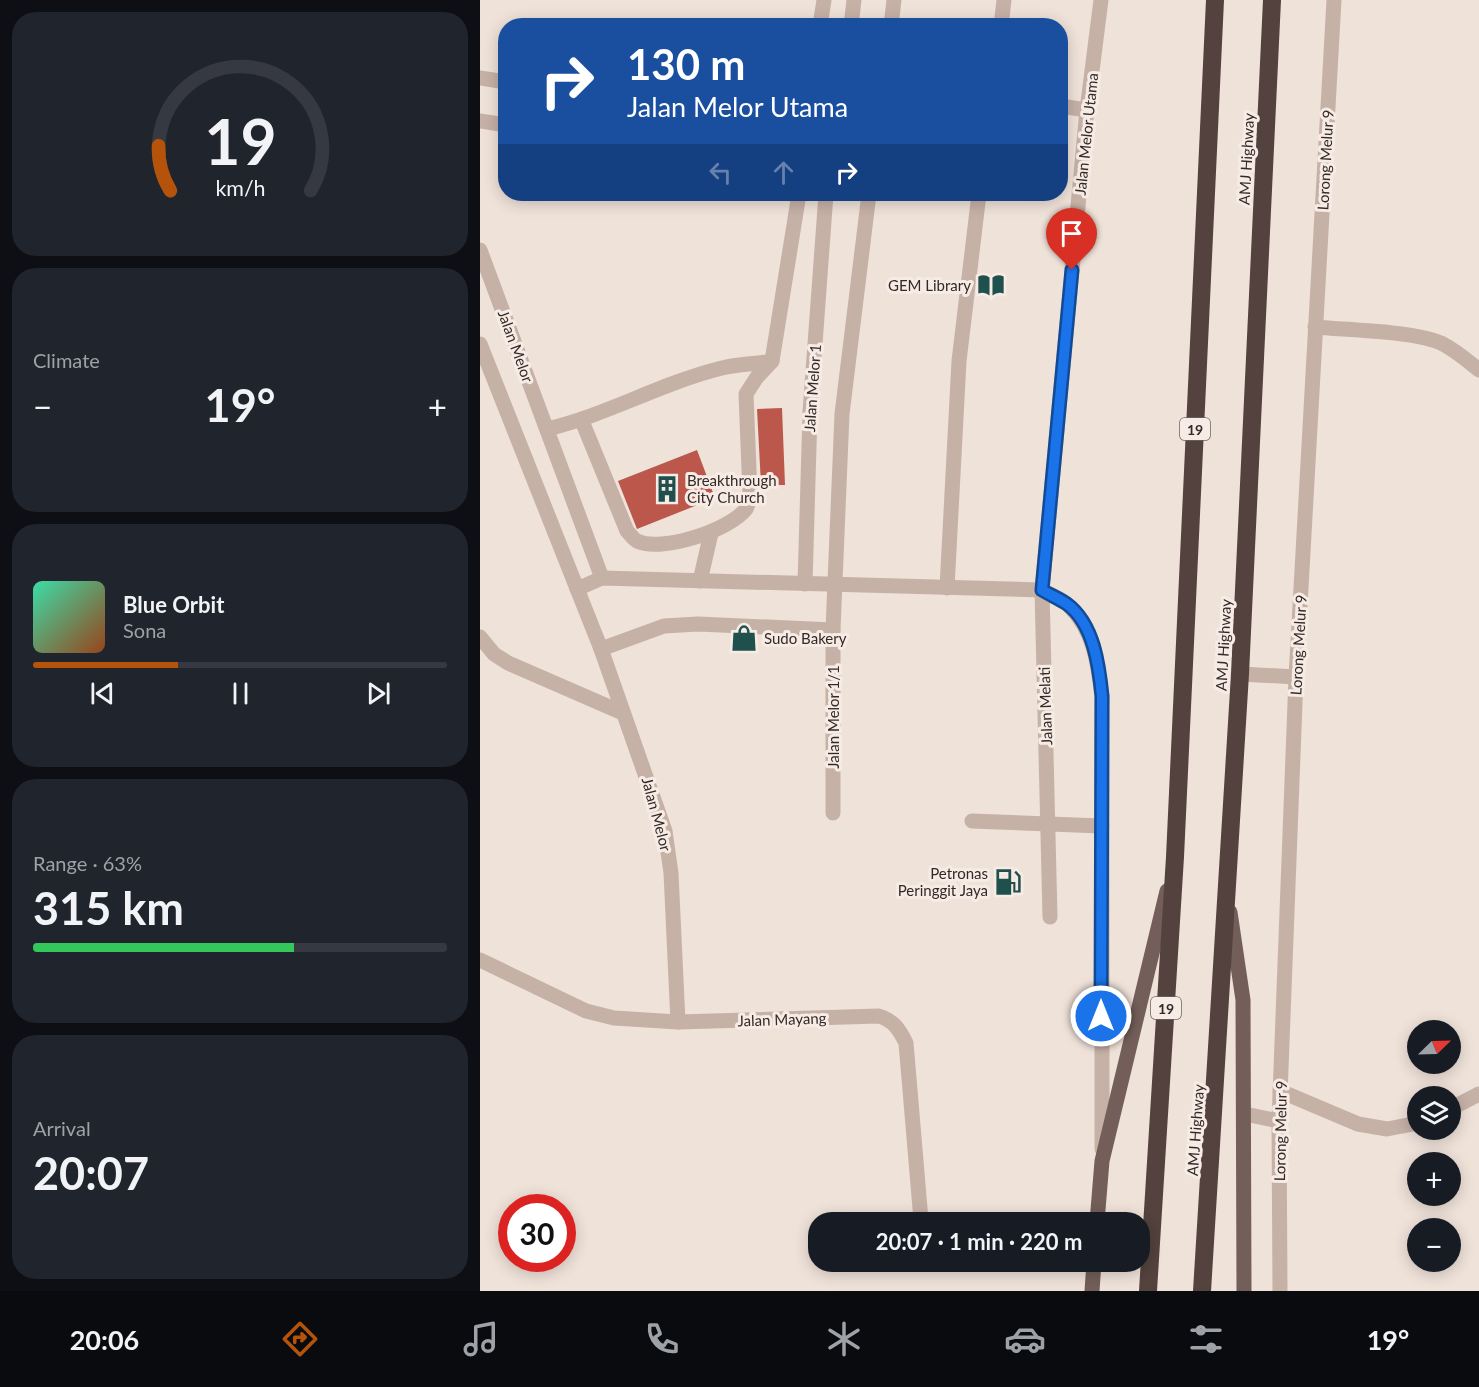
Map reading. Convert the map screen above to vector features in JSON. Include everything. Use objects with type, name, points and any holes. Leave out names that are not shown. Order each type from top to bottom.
[{"type":"highway","name":"19","points":[[1148,1291],[1175,857],[1215,0]]},
{"type":"highway","name":"AMJ Highway","points":[[1202,1291],[1240,674],[1272,0]]},
{"type":"main road","points":[[1098,1212],[1102,1161],[1175,857]]},
{"type":"main road","points":[[1227,892],[1243,1000],[1244,1291]]},
{"type":"main road","points":[[1092,1291],[1093,1272]]},
{"type":"street","points":[[821,18],[824,0]]},
{"type":"street","points":[[852,18],[854,0]]},
{"type":"street","points":[[892,18],[894,0]]},
{"type":"street","points":[[1001,18],[1004,0]]},
{"type":"street","name":"Jalan Melor Utama","points":[[1042,590],[1087,110],[1101,0]]},
{"type":"street","name":"Lorong Melur 9","points":[[1280,1291],[1279,1121],[1296,676],[1334,0]]},
{"type":"street","points":[[480,78],[498,80]]},
{"type":"street","points":[[1068,107],[1087,110]]},
{"type":"street","points":[[480,121],[498,124]]},
{"type":"street","points":[[582,421],[627,531],[636,540],[649,544],[665,544],[711,534],[746,509],[750,495],[746,394],[757,377],[772,361],[799,201]]},
{"type":"street","name":"Jalan Melor 1","points":[[805,584],[810,412],[825,201]]},
{"type":"street","name":"Jalan Melor 1/1","points":[[833,813],[833,630],[842,414],[868,201]]},
{"type":"street","points":[[947,588],[959,361],[978,201]]},
{"type":"street","name":"Jalan Melor","points":[[481,254],[602,578]]},
{"type":"street","points":[[1315,327],[1417,337],[1439,343],[1462,355],[1479,370]]},
{"type":"street","name":"Jalan Melor","points":[[480,344],[601,650],[665,831],[671,873],[678,1022]]},
{"type":"street","points":[[547,429],[582,421],[723,368],[772,361]]},
{"type":"street","points":[[700,581],[711,534]]},
{"type":"street","points":[[577,589],[602,578],[1042,590],[1068,605],[1086,628],[1098,662],[1102,696],[1102,1161]]},
{"type":"street","name":"Jalan Melati","points":[[1042,590],[1050,917]]},
{"type":"street","points":[[601,650],[664,626],[698,624],[833,630]]},
{"type":"street","points":[[480,637],[494,654],[508,663],[623,713]]},
{"type":"street","points":[[1240,674],[1296,676]]},
{"type":"street","points":[[972,821],[1102,826]]},
{"type":"street","name":"Jalan Mayang","points":[[480,960],[586,1011],[640,1021],[879,1016],[889,1020],[899,1028],[906,1043],[920,1212]]},
{"type":"street","points":[[1280,1091],[1358,1124],[1387,1129],[1407,1125]]},
{"type":"street","points":[[1461,1103],[1479,1094]]},
{"type":"street","points":[[1245,1114],[1279,1121]]},
{"type":"building","points":[[782,408],[785,485],[761,485],[757,409]]},
{"type":"building","name":"Breakthrough City Church","points":[[697,450],[715,498],[637,529],[618,481]]},
{"type":"place","name":"GEM Library","points":[[991,285]]},
{"type":"place","name":"Breakthrough City Church","points":[[667,489]]},
{"type":"place","name":"Sudo Bakery","points":[[744,638]]},
{"type":"place","name":"Petronas Peringgit Jaya","points":[[1008,882]]},
{"type":"route","points":[[1072,270],[1042,590],[1068,605],[1086,628],[1098,662],[1102,696],[1101,1016]]}]
